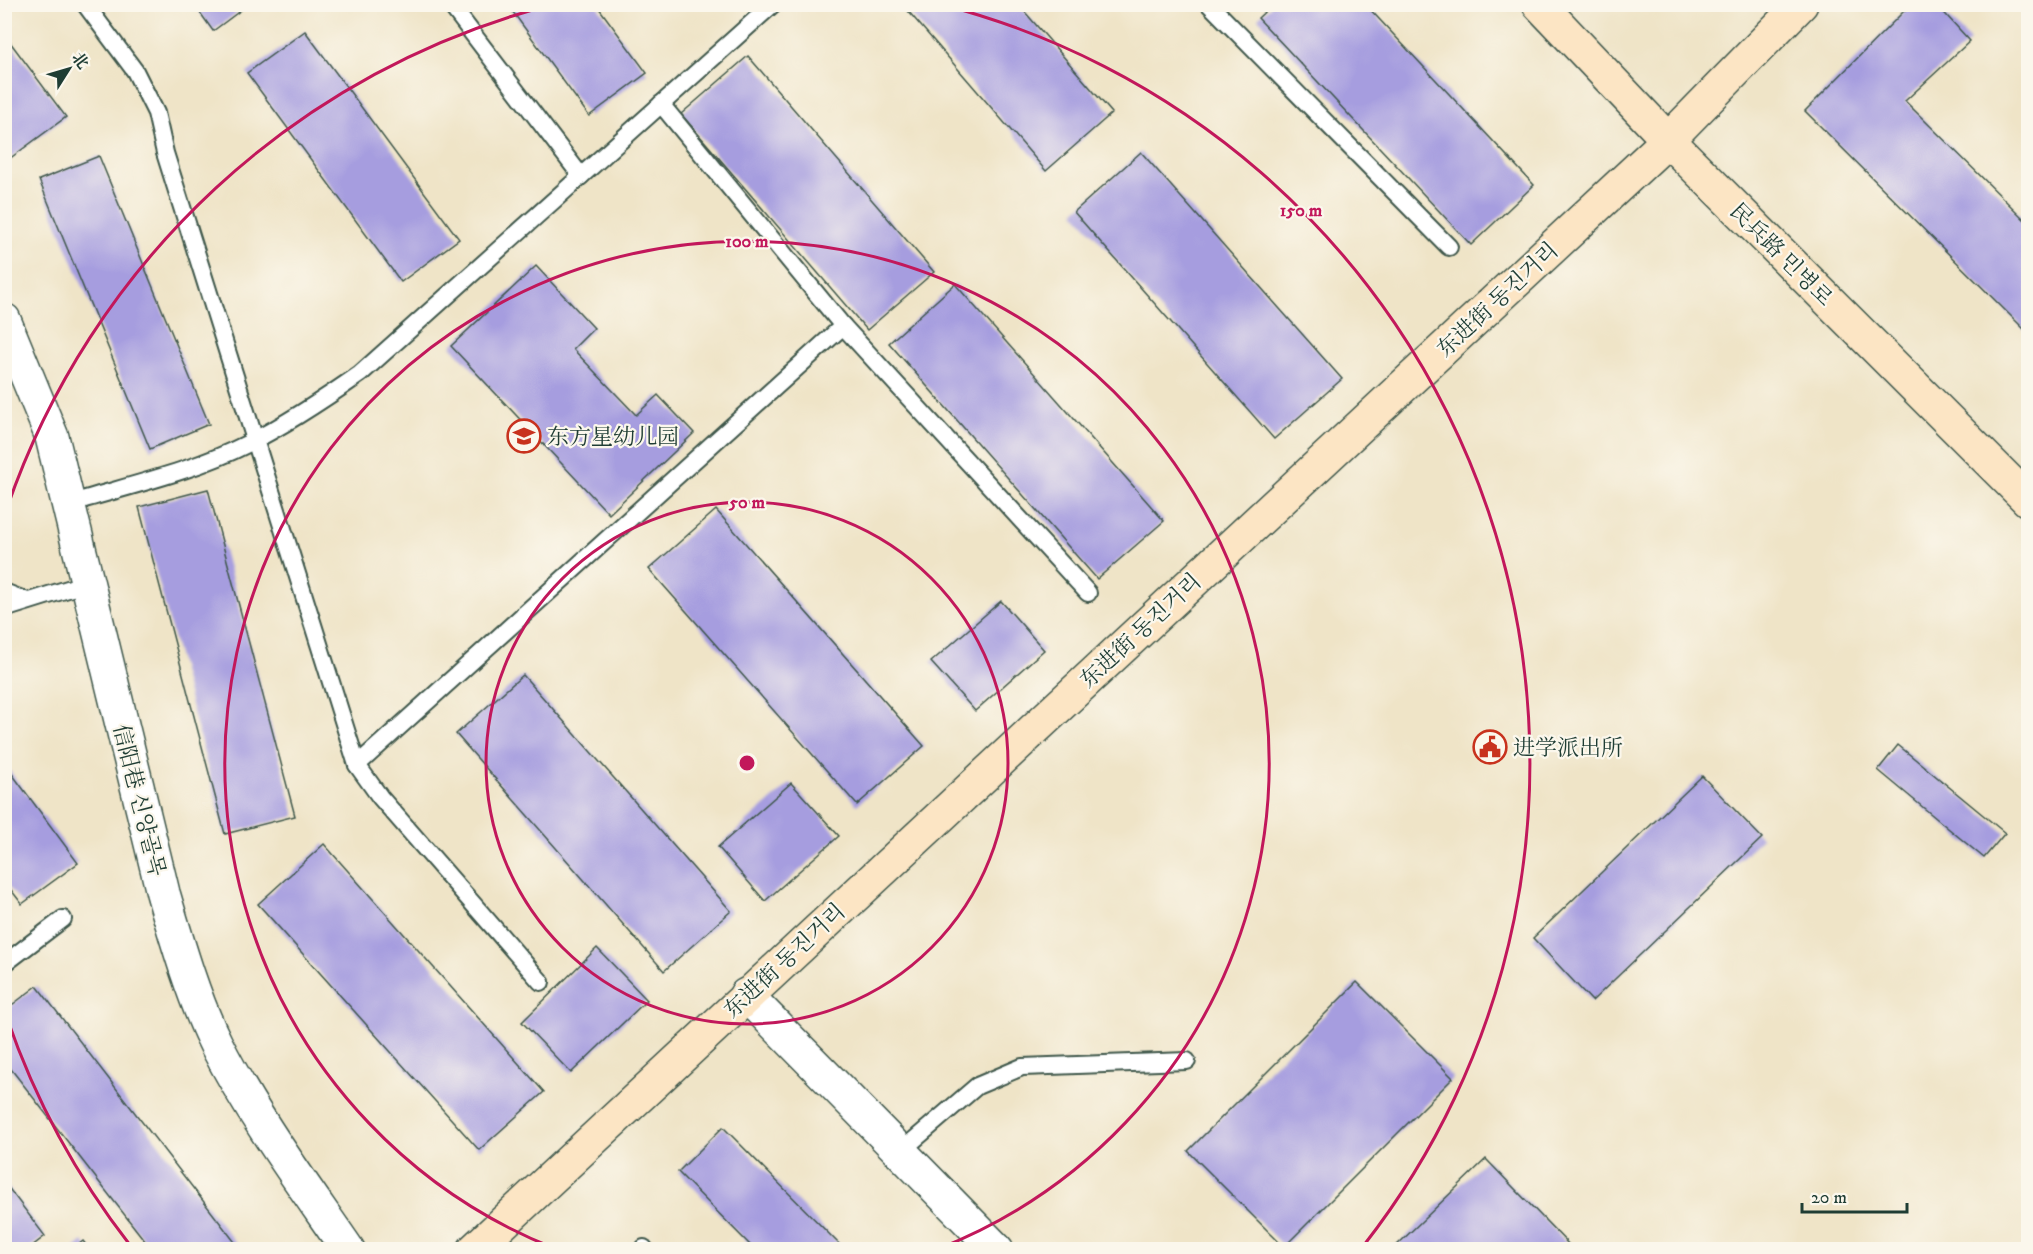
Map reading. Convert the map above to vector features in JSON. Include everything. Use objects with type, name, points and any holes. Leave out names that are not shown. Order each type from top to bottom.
[{"type":"street","name":"民兵路 민병로","points":[[1539,4],[1668,140],[2028,500]]},
{"type":"street","name":"东进街 동진거리","points":[[474,1250],[1668,140],[1801,4]]},
{"type":"street","name":"信阳巷 신양골목","points":[[4,320],[52,437],[163,893],[177,942],[215,1043],[252,1109],[348,1250]]},
{"type":"street","points":[[746,995],[997,1250]]},
{"type":"lane","points":[[85,4],[135,71],[156,112],[165,153],[357,765],[380,797],[541,982]]},
{"type":"lane","points":[[450,4],[581,176]]},
{"type":"lane","points":[[68,504],[178,471],[255,440],[305,413],[360,374],[773,4]]},
{"type":"lane","points":[[1209,4],[1449,247]]},
{"type":"lane","points":[[661,104],[843,326],[1088,593]]},
{"type":"lane","points":[[357,765],[843,326]]},
{"type":"lane","points":[[4,609],[87,582]]},
{"type":"lane","points":[[4,592],[27,602]]},
{"type":"lane","points":[[4,964],[63,919]]},
{"type":"lane","points":[[900,1152],[977,1086],[1022,1067],[1186,1060]]},
{"type":"building","points":[[194,4],[249,4],[213,31]]},
{"type":"building","points":[[507,4],[596,4],[647,73],[589,116]]},
{"type":"building","points":[[902,4],[1018,4],[1112,113],[1046,171]]},
{"type":"building","points":[[1273,4],[1365,4],[1534,185],[1471,245],[1258,18]]},
{"type":"building","points":[[1911,4],[1936,4],[1970,41],[1905,101],[2028,223],[2028,333],[1805,111]]},
{"type":"building","points":[[305,31],[459,239],[401,282],[247,73]]},
{"type":"building","points":[[4,34],[66,117],[9,159],[4,153]]},
{"type":"building","points":[[748,56],[934,272],[867,330],[681,114]]},
{"type":"building","points":[[1141,152],[1342,379],[1274,439],[1074,212]]},
{"type":"building","points":[[99,156],[209,424],[150,449],[39,180]]},
{"type":"building","points":[[536,266],[594,328],[573,349],[636,415],[658,395],[694,433],[609,514],[451,346]]},
{"type":"building","points":[[955,284],[1164,521],[1097,579],[889,343]]},
{"type":"building","points":[[208,489],[295,816],[225,834],[139,507]]},
{"type":"building","points":[[716,510],[924,746],[857,805],[649,569]]},
{"type":"building","points":[[1001,601],[1044,650],[975,711],[931,662]]},
{"type":"building","points":[[523,675],[731,911],[664,971],[456,734]]},
{"type":"building","points":[[1898,745],[2005,833],[1984,858],[1878,770]]},
{"type":"building","points":[[4,763],[78,863],[22,904],[4,881]]},
{"type":"building","points":[[1702,776],[1762,838],[1592,1001],[1533,938]]},
{"type":"building","points":[[791,783],[839,836],[765,901],[718,847]]},
{"type":"building","points":[[324,844],[544,1092],[479,1150],[258,904]]},
{"type":"building","points":[[597,948],[647,1000],[571,1073],[522,1022]]},
{"type":"building","points":[[1357,982],[1453,1078],[1284,1247],[1188,1151]]},
{"type":"building","points":[[37,986],[241,1250],[152,1250],[4,1060],[4,1011]]},
{"type":"building","points":[[723,1127],[845,1250],[755,1250],[678,1172]]},
{"type":"building","points":[[1486,1159],[1574,1250],[1392,1250]]},
{"type":"building","points":[[4,1182],[45,1236],[27,1250],[4,1250]]},
{"type":"building","points":[[83,1241],[90,1250],[72,1250]]},
{"type":"place","name":"东方星幼儿园","points":[[524,436]]},
{"type":"place","name":"进学派出所","points":[[1490,747]]}]
